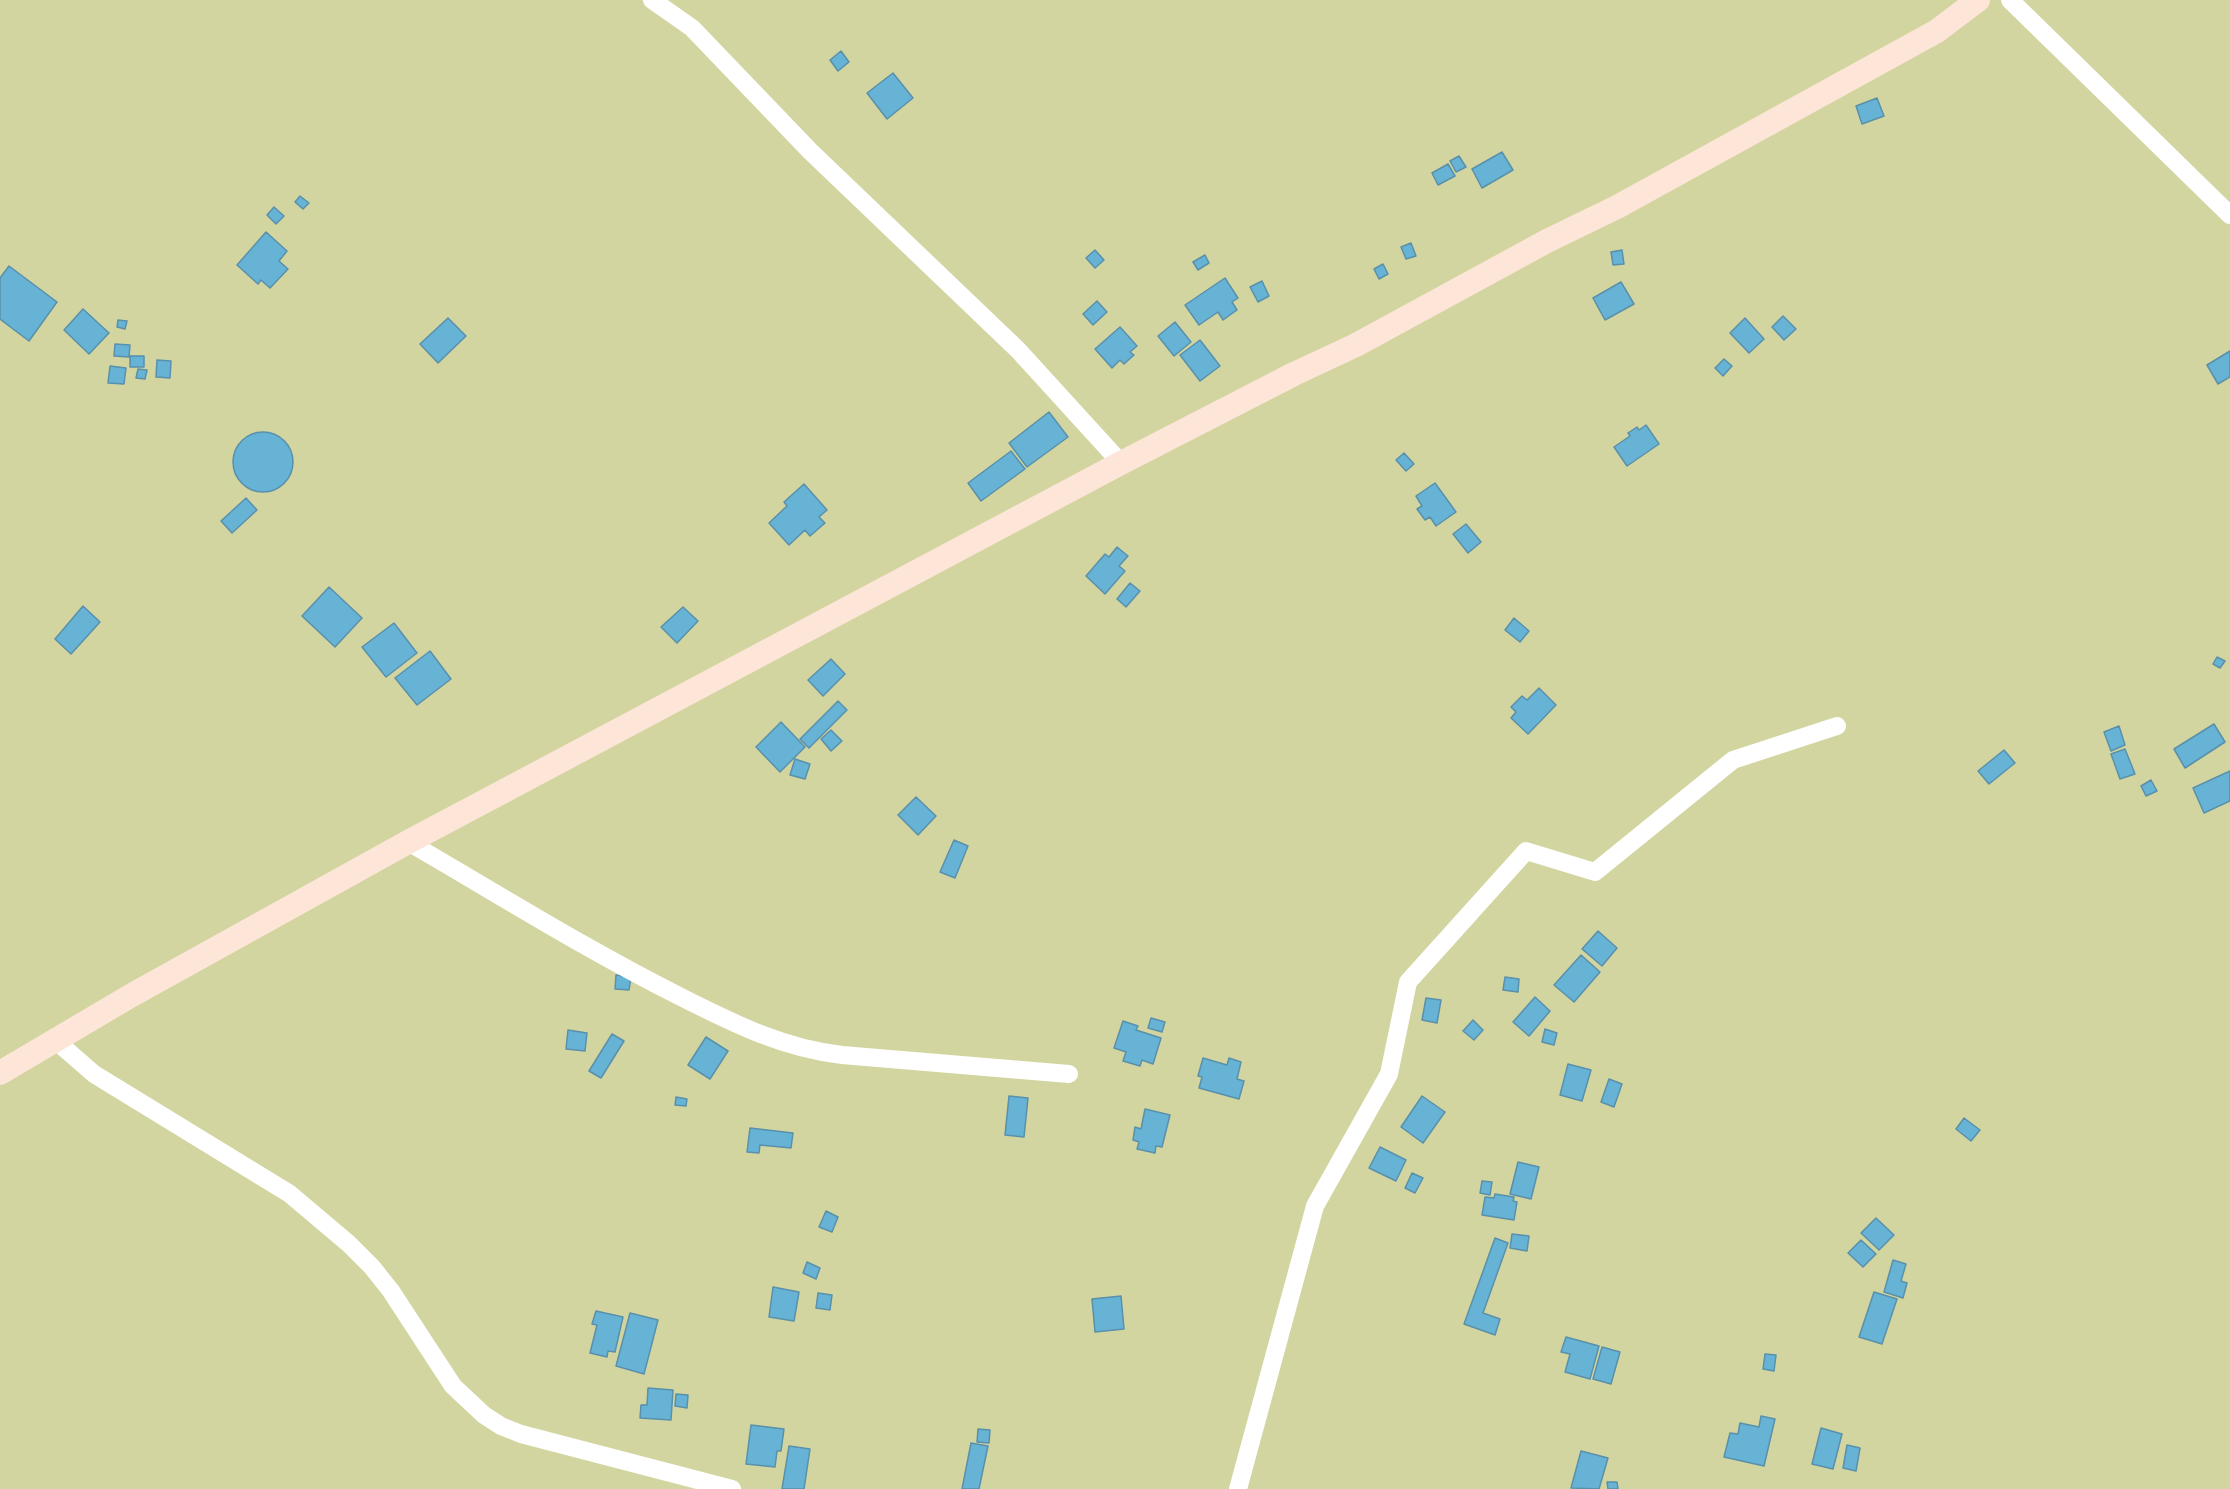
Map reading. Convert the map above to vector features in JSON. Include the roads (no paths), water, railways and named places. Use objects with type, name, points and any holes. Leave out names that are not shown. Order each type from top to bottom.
[{"type":"main road","points":[[0,1073],[132,995],[408,842],[1121,462],[1356,345],[1547,241],[1617,207],[1937,31],[1977,0]]},
{"type":"street","points":[[652,0],[692,28],[810,151],[1018,350],[1121,462]]},
{"type":"street","points":[[2010,0],[2230,215]]},
{"type":"street","points":[[1238,1489],[1315,1206],[1389,1074],[1408,982],[1526,851],[1595,872],[1733,760],[1837,726]]},
{"type":"street","points":[[408,842],[648,980],[713,1013],[777,1041],[811,1051],[842,1055],[1069,1074]]},
{"type":"street","points":[[55,1040],[94,1074],[290,1194],[348,1243],[391,1291],[453,1386],[484,1415],[501,1426],[521,1434],[732,1489]]}]
